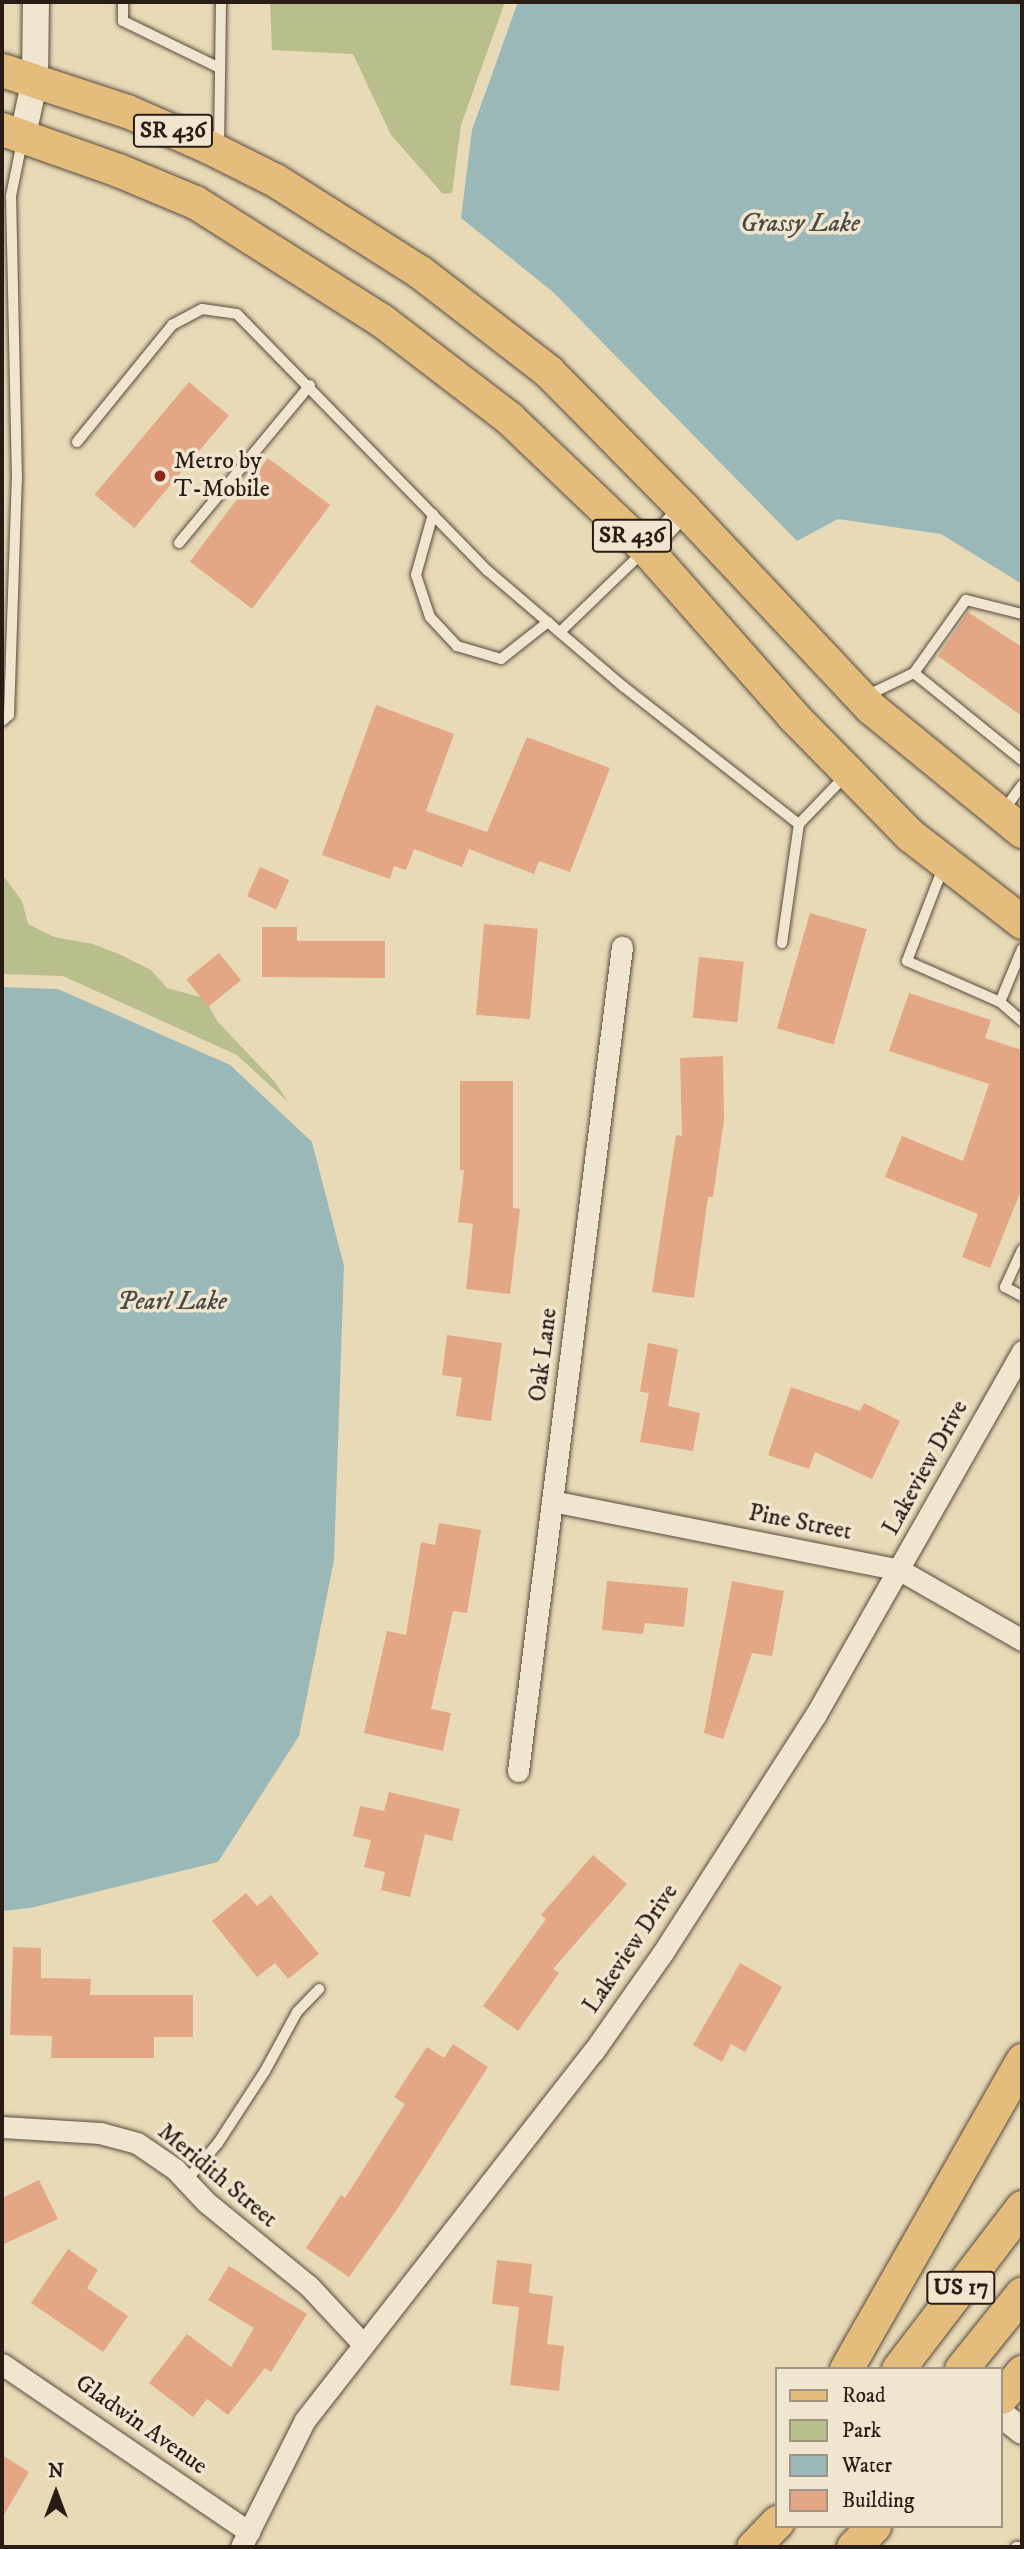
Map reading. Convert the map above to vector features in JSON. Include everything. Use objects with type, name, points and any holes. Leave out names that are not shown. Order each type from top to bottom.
[{"type":"main road","name":"SR 436","points":[[2,70],[127,111],[219,152],[275,180],[420,272],[548,371],[684,509],[862,698],[1011,823]]},
{"type":"main road","name":"SR 436","points":[[13,132],[195,202],[382,320],[509,418],[646,549],[793,716],[910,835],[1022,922]]},
{"type":"main road","points":[[847,2367],[1022,2060]]},
{"type":"main road","name":"US 17","points":[[900,2367],[1022,2207]]},
{"type":"main road","name":"US 17","points":[[963,2367],[1022,2293]]},
{"type":"main road","points":[[1003,2395],[1022,2372]]},
{"type":"main road","points":[[753,2547],[776,2523]]},
{"type":"main road","points":[[841,2547],[854,2528]]},
{"type":"main road","points":[[853,2547],[872,2528]]},
{"type":"street","points":[[13,132],[35,79],[36,2]]},
{"type":"street","points":[[646,549],[684,509]]},
{"type":"street","name":"Oak Lane","points":[[517,1771],[622,947]]},
{"type":"street","name":"Lakeview Drive","points":[[245,2540],[305,2420],[362,2343],[593,2052],[654,1965],[815,1716],[1022,1351]]},
{"type":"street","name":"Pine Street","points":[[552,1501],[900,1570],[1022,1640]]},
{"type":"street","name":"Meridith Street","points":[[2,2127],[100,2133],[137,2143],[175,2169],[206,2202],[309,2286],[362,2343]]},
{"type":"street","name":"Gladwin Avenue","points":[[2,2364],[245,2540]]},
{"type":"street","points":[[1003,2416],[1022,2431]]},
{"type":"lane","points":[[123,2],[124,21],[220,68]]},
{"type":"lane","points":[[219,152],[220,2]]},
{"type":"lane","points":[[2,721],[9,715],[17,480],[7,252],[13,132]]},
{"type":"lane","points":[[77,442],[172,325],[202,309],[237,314],[310,385],[488,570],[560,632],[799,824]]},
{"type":"lane","points":[[179,543],[310,385]]},
{"type":"lane","points":[[433,514],[416,575],[430,617],[457,646],[501,659],[548,622]]},
{"type":"lane","points":[[560,632],[646,549]]},
{"type":"lane","points":[[862,698],[914,673],[966,600],[1022,614]]},
{"type":"lane","points":[[914,673],[1022,760]]},
{"type":"lane","points":[[782,943],[799,824],[849,773]]},
{"type":"lane","points":[[1011,823],[1022,785]]},
{"type":"lane","points":[[944,862],[907,961],[1000,1002],[1022,1021]]},
{"type":"lane","points":[[1000,1002],[1022,949]]},
{"type":"lane","points":[[1022,1250],[1005,1287],[1022,1296]]},
{"type":"lane","points":[[186,2181],[218,2143],[265,2071],[297,2012],[319,1989]]},
{"type":"lane","points":[[1016,2547],[1022,2547]]},
{"type":"green space","points":[[270,2],[505,2],[461,125],[452,193],[443,194],[391,135],[353,54],[272,50]]},
{"type":"green space","points":[[2,874],[22,901],[28,924],[54,937],[93,944],[121,955],[151,970],[167,988],[204,998],[218,1022],[275,1082],[288,1102],[237,1055],[63,976],[2,974]]},
{"type":"water","name":"Grassy Lake","points":[[518,2],[1022,2],[1022,584],[941,534],[838,519],[797,541],[553,292],[461,218],[472,130]]},
{"type":"water","name":"Pearl Lake","points":[[2,987],[58,989],[230,1065],[312,1142],[344,1266],[334,1560],[299,1736],[218,1862],[30,1908],[2,1911]]},
{"type":"building","points":[[189,382],[229,415],[134,528],[95,495]]},
{"type":"building","points":[[268,458],[330,505],[252,609],[190,562]]},
{"type":"building","points":[[968,612],[1022,647],[1022,716],[938,656]]},
{"type":"building","points":[[376,705],[454,734],[426,811],[487,832],[527,737],[610,768],[570,872],[539,861],[534,874],[469,849],[462,867],[414,849],[406,870],[394,866],[390,879],[322,855]]},
{"type":"building","points":[[260,867],[289,880],[276,909],[247,896]]},
{"type":"building","points":[[810,913],[867,929],[834,1045],[777,1028]]},
{"type":"building","points":[[484,924],[538,929],[530,1019],[476,1015]]},
{"type":"building","points":[[262,927],[297,927],[297,941],[385,941],[385,978],[262,977]]},
{"type":"building","points":[[219,953],[241,980],[208,1007],[186,979]]},
{"type":"building","points":[[699,957],[744,962],[737,1022],[693,1018]]},
{"type":"building","points":[[909,993],[991,1020],[985,1038],[1022,1050],[1022,1188],[990,1268],[962,1257],[978,1214],[885,1177],[902,1136],[963,1161],[989,1084],[889,1051]]},
{"type":"building","points":[[723,1056],[724,1120],[713,1197],[708,1197],[694,1298],[652,1292],[676,1135],[682,1136],[680,1058]]},
{"type":"building","points":[[460,1081],[513,1081],[513,1208],[520,1209],[510,1294],[466,1289],[473,1224],[458,1222],[464,1170],[460,1170]]},
{"type":"building","points":[[447,1335],[502,1343],[491,1421],[456,1416],[462,1378],[442,1375]]},
{"type":"building","points":[[648,1343],[678,1349],[668,1406],[700,1413],[693,1451],[640,1442],[649,1393],[640,1392]]},
{"type":"building","points":[[791,1387],[860,1411],[864,1403],[900,1421],[872,1479],[815,1452],[809,1469],[768,1455]]},
{"type":"building","points":[[439,1523],[481,1530],[467,1613],[453,1611],[431,1709],[451,1713],[443,1751],[364,1733],[387,1631],[406,1635],[421,1542],[435,1545]]},
{"type":"building","points":[[607,1581],[688,1588],[684,1627],[645,1623],[643,1634],[602,1630]]},
{"type":"building","points":[[732,1581],[784,1591],[772,1656],[752,1653],[723,1739],[704,1733]]},
{"type":"building","points":[[389,1792],[460,1809],[452,1841],[425,1834],[410,1897],[381,1890],[385,1872],[364,1867],[371,1840],[353,1836],[360,1806],[384,1811]]},
{"type":"building","points":[[593,1855],[627,1884],[553,1969],[559,1973],[518,2031],[483,2006],[546,1919],[541,1915]]},
{"type":"building","points":[[246,1893],[257,1906],[271,1895],[319,1954],[288,1979],[275,1963],[257,1977],[212,1921]]},
{"type":"building","points":[[13,1947],[41,1948],[41,1978],[91,1979],[90,1995],[193,1995],[193,2037],[154,2037],[154,2058],[51,2058],[52,2036],[10,2035]]},
{"type":"building","points":[[740,1963],[782,1987],[745,2052],[731,2044],[722,2062],[693,2045]]},
{"type":"building","points":[[453,2044],[488,2067],[396,2211],[349,2277],[306,2248],[341,2195],[345,2198],[405,2104],[394,2097],[427,2047],[444,2058]]},
{"type":"building","points":[[39,2180],[58,2219],[2,2245],[2,2198]]},
{"type":"building","points":[[68,2249],[98,2270],[87,2288],[128,2316],[103,2352],[31,2303]]},
{"type":"building","points":[[497,2260],[532,2264],[529,2293],[553,2296],[547,2344],[564,2346],[559,2391],[510,2385],[519,2307],[492,2304]]},
{"type":"building","points":[[229,2266],[307,2314],[271,2372],[265,2368],[228,2415],[207,2399],[193,2417],[149,2383],[187,2334],[231,2367],[254,2328],[208,2300]]},
{"type":"building","points":[[2,2455],[29,2472],[2,2518]]},
{"type":"place","name":"Metro by T-Mobile","points":[[160,476]]}]
